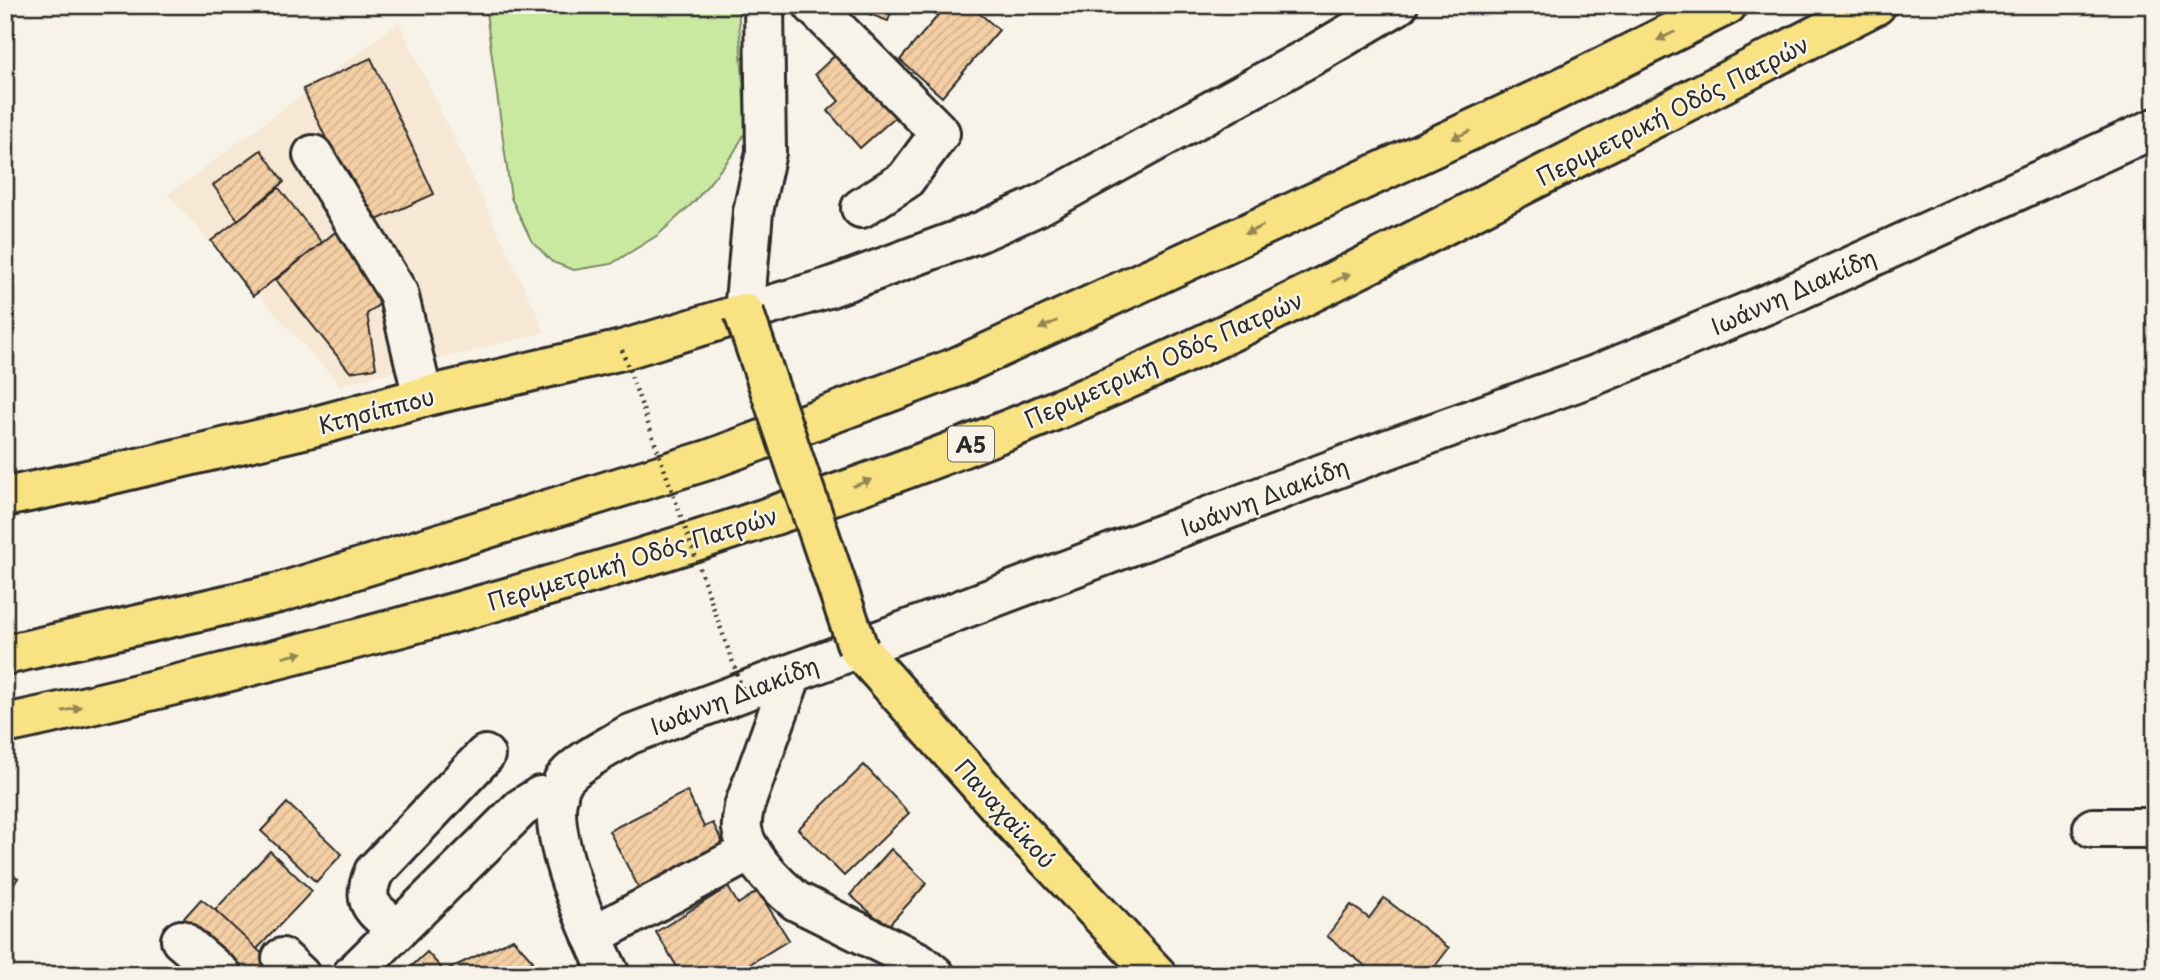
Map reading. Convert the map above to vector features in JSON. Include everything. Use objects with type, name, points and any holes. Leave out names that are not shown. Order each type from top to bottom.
[{"type":"main road","points":[[5,655],[279,593],[708,460],[957,367],[1543,97],[1727,5]]},
{"type":"main road","name":"Περιμετρική Οδός Πατρών","points":[[5,724],[225,673],[467,610],[769,516],[959,449],[1121,381],[1356,271],[1876,5]]},
{"type":"main road","name":"Κτησίππου","points":[[5,497],[316,426],[423,397],[622,350],[744,313]]},
{"type":"main road","points":[[744,313],[858,648]]},
{"type":"main road","name":"Παναχαϊκού","points":[[858,648],[1020,830],[1157,975]]},
{"type":"street","points":[[764,5],[766,152],[753,212],[744,313],[828,288],[980,232],[1036,207],[1315,54],[1398,5]]},
{"type":"street","points":[[813,5],[940,133],[905,180],[861,208]]},
{"type":"street","name":"Ιωάννη Διακίδη","points":[[558,796],[568,775],[628,734],[1380,452],[1593,376],[1784,297],[2155,128]]},
{"type":"street","points":[[313,155],[398,293],[423,397]]},
{"type":"street","points":[[792,674],[744,807],[742,828],[751,851],[779,887],[796,901],[919,962],[934,975]]},
{"type":"street","points":[[397,929],[369,902],[368,887],[374,872],[485,755]]},
{"type":"street","points":[[352,975],[526,804],[543,796],[558,796],[560,833],[575,896],[610,975]]},
{"type":"street","points":[[2093,828],[2155,828]]},
{"type":"street","points":[[592,936],[751,851]]},
{"type":"street","points":[[181,940],[222,975]]},
{"type":"path","points":[[622,350],[743,691]]},
{"type":"shaded area","points":[[399,22],[545,332],[340,385],[168,195]]},
{"type":"green space","points":[[485,5],[738,5],[746,131],[733,154],[695,201],[658,235],[611,264],[574,270],[552,262],[531,240],[511,198]]},
{"type":"building","points":[[869,5],[894,5],[888,21],[866,13]]},
{"type":"building","points":[[947,5],[970,5],[999,30],[942,97],[900,60]]},
{"type":"building","points":[[844,47],[901,112],[860,148],[828,111],[839,101],[815,74]]},
{"type":"building","points":[[371,58],[434,194],[366,225],[303,89]]},
{"type":"building","points":[[261,150],[284,182],[238,220],[213,185]]},
{"type":"building","points":[[279,188],[322,243],[253,296],[211,241]]},
{"type":"building","points":[[339,229],[392,294],[367,314],[376,368],[350,372],[276,280]]},
{"type":"building","points":[[864,765],[909,813],[844,876],[798,829]]},
{"type":"building","points":[[687,791],[704,827],[713,823],[728,853],[643,896],[609,831]]},
{"type":"building","points":[[287,803],[342,854],[316,882],[261,831]]},
{"type":"building","points":[[891,849],[927,883],[887,927],[850,895]]},
{"type":"building","points":[[270,851],[312,891],[256,950],[215,910]]},
{"type":"building","points":[[5,871],[18,878],[5,899]]},
{"type":"building","points":[[728,887],[738,904],[758,891],[789,940],[732,975],[682,975],[656,932]]},
{"type":"building","points":[[1384,898],[1449,948],[1428,975],[1377,975],[1327,936],[1351,905],[1369,918]]},
{"type":"building","points":[[201,899],[285,975],[229,975],[176,927]]},
{"type":"building","points":[[513,939],[533,961],[518,975],[402,975],[427,952],[444,971]]}]
